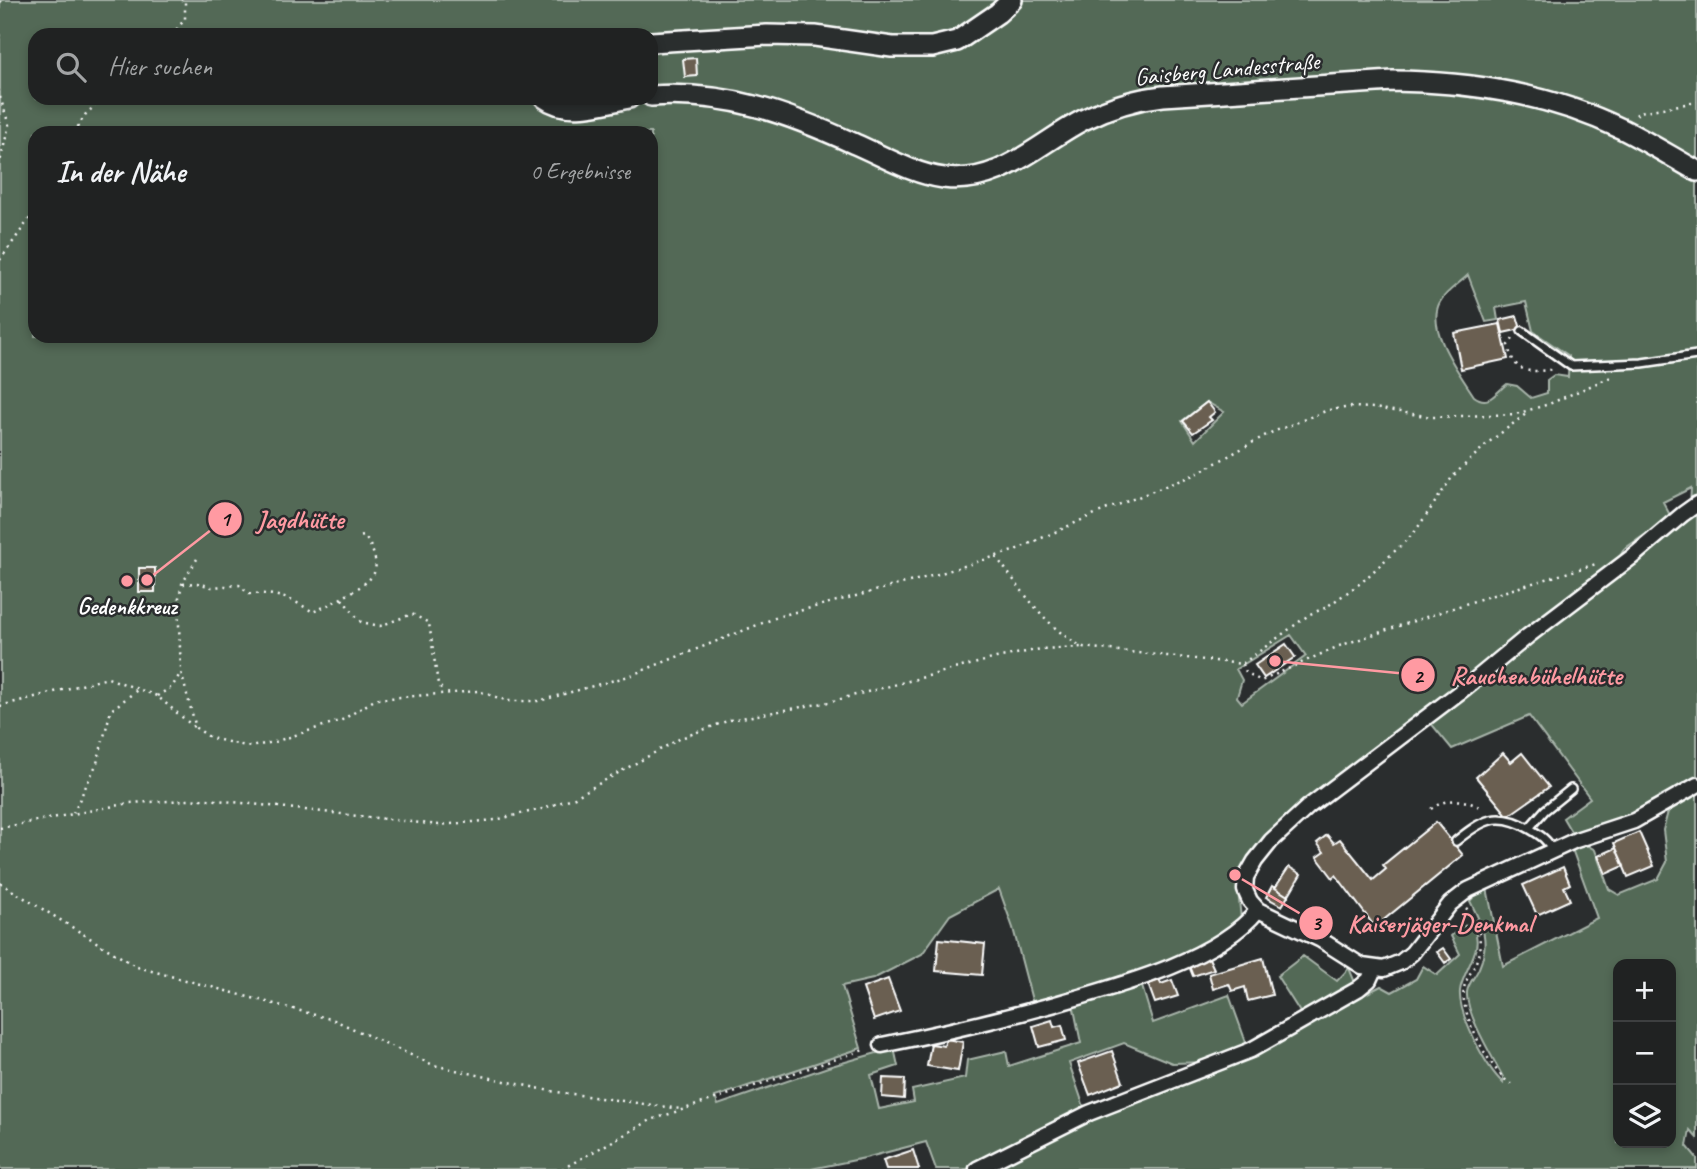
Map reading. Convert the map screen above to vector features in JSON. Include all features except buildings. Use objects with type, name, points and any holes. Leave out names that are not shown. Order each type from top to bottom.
[{"type":"main road","points":[[658,42],[767,35],[814,36],[892,47],[932,47],[957,41],[1012,0]]},
{"type":"main road","name":"Gaisberg Landesstraße","points":[[658,96],[697,95],[735,100],[799,121],[901,164],[944,178],[977,177],[997,171],[1071,127],[1103,110],[1125,103],[1163,96],[1393,81],[1431,82],[1472,85],[1569,107],[1622,130],[1697,171]]},
{"type":"main road","points":[[564,105],[586,105]]},
{"type":"street","points":[[1697,505],[1682,514],[1632,557],[1528,636],[1472,683],[1349,774],[1289,824],[1260,854],[1246,877],[1247,895],[1258,910],[1321,940],[1362,966],[1374,969],[1389,968],[1406,958],[1456,899],[1478,885],[1576,840],[1634,821],[1697,785]]},
{"type":"street","points":[[881,1045],[1034,1009],[1143,978],[1232,936],[1258,910]]},
{"type":"street","points":[[977,1169],[1089,1113],[1251,1050],[1358,989],[1369,980],[1374,969]]},
{"type":"lane","points":[[1524,332],[1571,366],[1642,363],[1697,355]]},
{"type":"lane","points":[[1529,828],[1545,810],[1571,789]]},
{"type":"lane","points":[[1456,841],[1477,825],[1498,817],[1529,828],[1549,841],[1553,851]]},
{"type":"path","points":[[178,28],[185,19],[185,1],[181,0]]},
{"type":"path","points":[[0,97],[9,125],[0,162]]},
{"type":"path","points":[[1622,130],[1639,112],[1697,102]]},
{"type":"path","points":[[78,126],[96,105]]},
{"type":"path","points":[[0,260],[28,221]]},
{"type":"path","points":[[1524,332],[1508,345],[1510,356],[1519,367],[1535,371],[1571,366]]},
{"type":"path","points":[[0,828],[130,803],[207,799],[439,825],[495,820],[542,809],[575,797],[681,738],[730,720],[841,699],[1019,653],[1083,647],[1242,664],[1310,614],[1325,608],[1362,582],[1414,533],[1453,476],[1489,442],[1528,412],[1642,363]]},
{"type":"path","points":[[0,706],[108,678],[157,696],[211,738],[250,747],[342,720],[376,699],[478,691],[508,701],[539,701],[629,676],[780,616],[996,557],[1196,474],[1268,434],[1328,410],[1359,407],[1442,417],[1528,412]]},
{"type":"path","points":[[182,584],[197,583],[212,587],[239,585],[249,593],[265,593],[294,600],[313,612],[342,599],[373,576],[376,567],[370,542],[364,536],[358,537]]},
{"type":"path","points":[[996,557],[1031,601],[1061,632],[1083,647]]},
{"type":"path","points":[[196,728],[181,673],[178,602],[182,584],[197,559]]},
{"type":"path","points":[[1242,664],[1246,672],[1261,681],[1339,646],[1483,598],[1597,564]]},
{"type":"path","points":[[342,599],[361,622],[380,626],[412,614],[429,623],[439,684],[445,694]]},
{"type":"path","points":[[157,696],[172,687],[181,673]]},
{"type":"path","points":[[73,813],[97,763],[111,710],[140,688]]},
{"type":"path","points":[[1431,809],[1444,801],[1457,799],[1473,803],[1498,817]]},
{"type":"path","points":[[0,883],[137,967],[334,1020],[433,1065],[550,1091],[681,1109]]},
{"type":"path","points":[[1456,899],[1470,911],[1476,921],[1481,941],[1477,959],[1464,988],[1466,1009],[1493,1068],[1503,1080],[1511,1084]]},
{"type":"path","points":[[562,1169],[632,1130],[681,1109],[881,1045]]},
{"type":"green space","points":[[0,0],[1697,0],[1697,503],[1690,507],[1691,488],[1663,502],[1671,517],[1624,549],[1617,562],[1567,597],[1464,681],[1289,814],[1252,854],[1237,881],[1241,919],[1234,928],[1166,964],[1033,1004],[1013,928],[999,889],[950,915],[922,954],[873,979],[842,986],[861,1048],[715,1097],[718,1105],[828,1067],[894,1048],[898,1066],[871,1075],[879,1109],[914,1102],[912,1090],[965,1078],[967,1060],[1006,1051],[1009,1066],[1081,1043],[1073,1004],[1141,983],[1153,1023],[1229,995],[1248,1048],[1210,1062],[1172,1063],[1124,1043],[1069,1063],[1085,1110],[968,1169],[936,1169],[926,1142],[811,1169],[0,1169]],"holes":[[[1468,275],[1486,322],[1498,320],[1496,308],[1526,302],[1533,331],[1569,356],[1568,377],[1554,375],[1547,380],[1547,393],[1531,398],[1517,386],[1507,384],[1488,399],[1474,396],[1446,351],[1437,325],[1437,313],[1442,298]],[[1207,402],[1224,412],[1195,441],[1182,421]],[[1291,635],[1306,656],[1242,703],[1237,697],[1242,680],[1236,669]]]},
{"type":"green space","points":[[1697,512],[1697,779],[1637,812],[1573,835],[1563,818],[1590,798],[1529,716],[1452,749],[1429,721],[1560,618],[1641,561],[1664,537]]},
{"type":"green space","points":[[1697,791],[1697,1138],[1690,1130],[1687,1146],[1697,1158],[1697,1169],[987,1169],[1089,1118],[1307,1024],[1381,986],[1392,992],[1416,979],[1423,966],[1437,975],[1460,954],[1451,936],[1463,926],[1471,925],[1477,941],[1460,991],[1463,1013],[1481,1053],[1503,1083],[1503,1077],[1481,1035],[1468,1001],[1467,992],[1483,958],[1485,941],[1470,901],[1477,893],[1487,888],[1503,966],[1597,918],[1572,849],[1583,843],[1595,850],[1609,889],[1619,895],[1658,879],[1667,862],[1663,830],[1669,808]]},
{"type":"green space","points":[[1303,956],[1337,981],[1349,968],[1354,980],[1351,988],[1303,1017],[1277,976]]},
{"type":"place","name":"Jagdhütte","points":[[147,580]]},
{"type":"place","name":"Gedenkkreuz","points":[[127,581]]},
{"type":"place","name":"Rauchenbühelhütte","points":[[1275,661]]},
{"type":"place","name":"Kaiserjäger-Denkmal","points":[[1235,875]]}]
